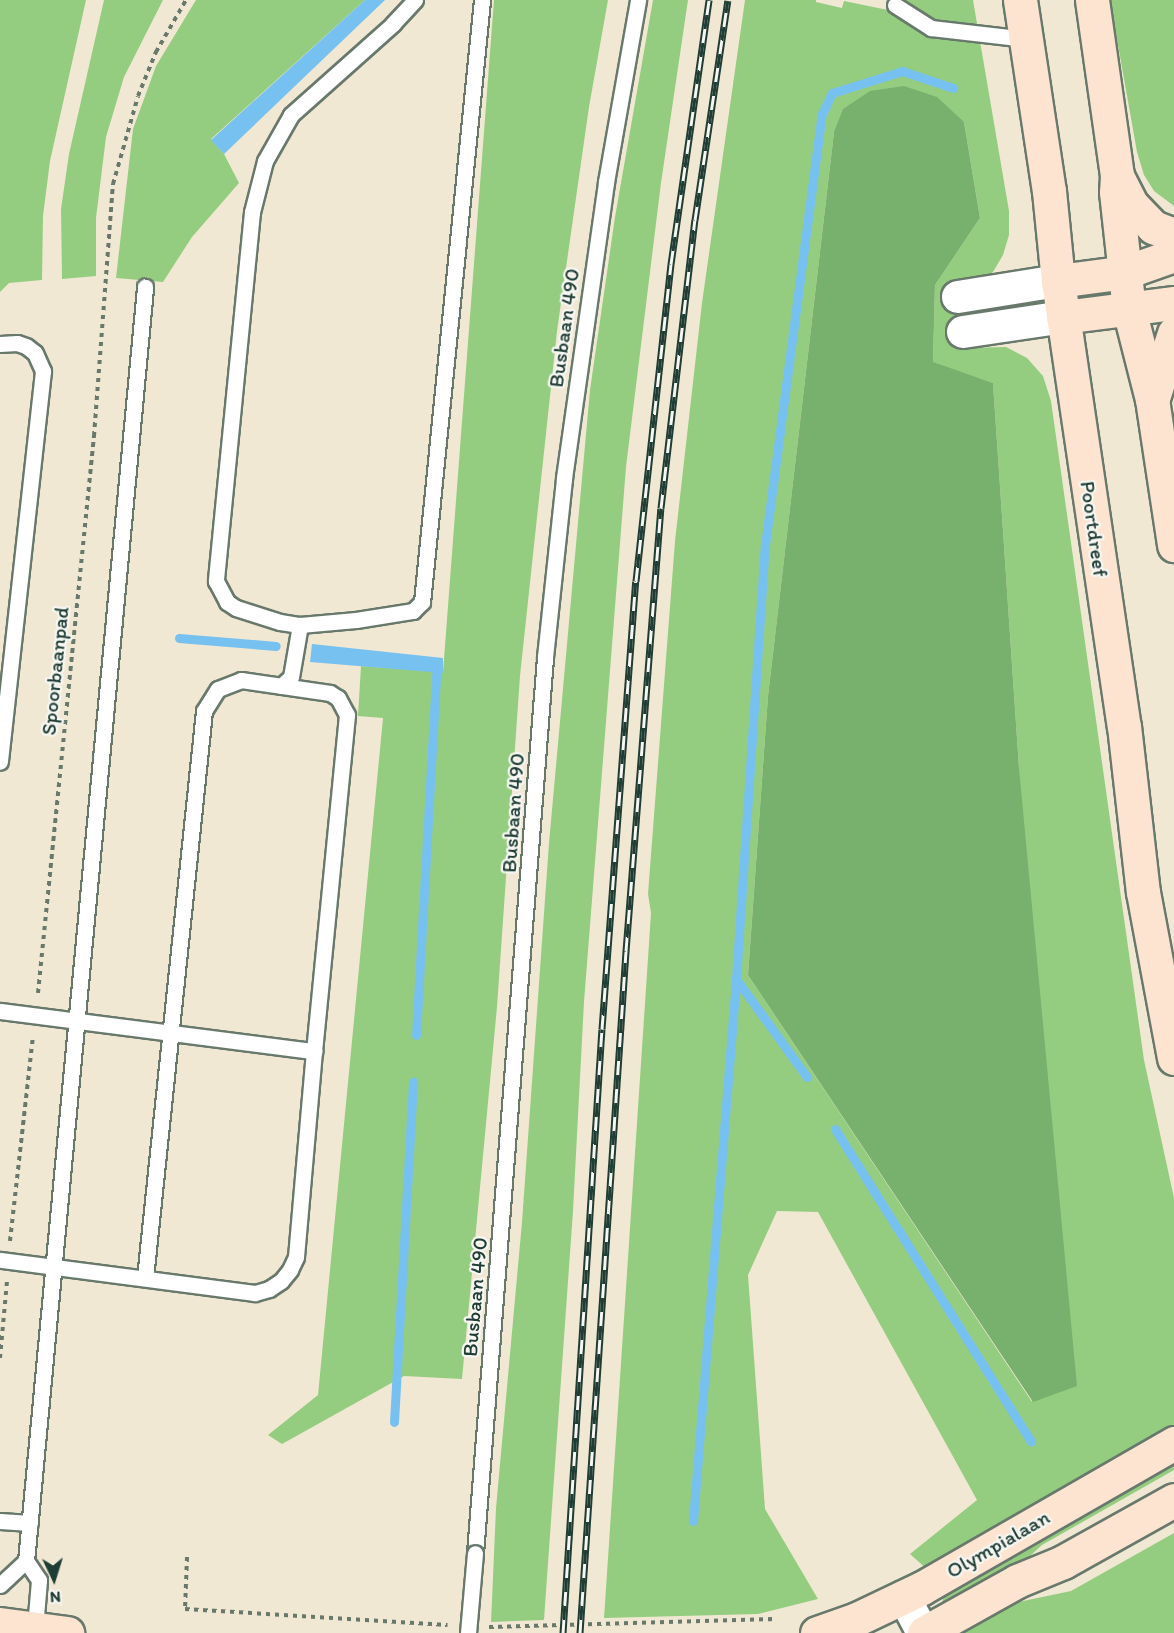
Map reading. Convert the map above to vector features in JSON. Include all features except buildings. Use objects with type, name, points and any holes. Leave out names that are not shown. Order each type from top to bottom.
[{"type":"main road","name":"Poortdreef","points":[[1020,0],[1049,191],[1063,317],[1124,726],[1143,892],[1174,1058]]},
{"type":"main road","points":[[1092,0],[1117,175],[1116,192],[1129,309],[1152,399],[1174,545]]},
{"type":"main road","points":[[1117,175],[1131,204],[1153,227],[1174,235]]},
{"type":"main road","points":[[1058,281],[1126,272],[1174,255]]},
{"type":"main road","points":[[1063,317],[1174,303]]},
{"type":"main road","points":[[1152,399],[1174,333]]},
{"type":"main road","name":"Olympialaan","points":[[817,1633],[857,1619],[904,1597],[1174,1443]]},
{"type":"main road","name":"Olympialaan","points":[[924,1633],[1017,1581],[1063,1562],[1174,1500]]},
{"type":"main road","points":[[0,1624],[45,1631]]},
{"type":"street","points":[[958,297],[1058,281]]},
{"type":"street","points":[[963,332],[1063,317]]},
{"type":"street","points":[[904,1597],[924,1633]]},
{"type":"lane","points":[[416,0],[393,24],[291,115],[265,161],[252,212],[216,581],[220,592],[236,608],[280,622],[300,625],[356,620],[413,611],[422,602],[482,0]]},
{"type":"lane","name":"Busbaan 490","points":[[468,1633],[534,828],[545,657],[564,478],[604,194],[638,0]]},
{"type":"lane","points":[[894,5],[931,28],[1026,39]]},
{"type":"lane","points":[[45,1631],[39,1580],[26,1561],[145,287]]},
{"type":"lane","points":[[0,344],[16,343],[26,346],[35,353],[43,371],[0,762]]},
{"type":"lane","points":[[281,686],[291,677],[300,625]]},
{"type":"lane","points":[[4,1261],[54,1265],[145,1278],[255,1293],[281,1281],[290,1270],[296,1257],[347,715],[338,698],[330,693],[242,680],[229,683],[209,699],[204,711],[145,1278]]},
{"type":"lane","points":[[0,1011],[314,1051]]},
{"type":"lane","points":[[0,1521],[30,1523]]},
{"type":"lane","points":[[0,1585],[26,1561]]},
{"type":"path","name":"Spoorbaanpad","points":[[0,1358],[4,1261],[35,1016],[94,436],[113,184],[138,96],[156,52],[186,0]]},
{"type":"green space","points":[[0,0],[86,0],[50,161],[43,216],[42,280],[9,283],[0,292]]},
{"type":"green space","points":[[104,0],[163,0],[124,77],[106,137],[96,218],[96,276],[62,279],[61,209],[69,154]]},
{"type":"green space","points":[[196,0],[365,0],[211,139],[224,154],[239,183],[192,237],[163,282],[116,278],[133,129],[156,66]]},
{"type":"green space","points":[[494,0],[608,0],[589,107],[557,331],[520,676],[497,1007],[462,1379],[404,1376],[282,1444],[268,1435],[318,1395],[383,718],[358,716],[361,666],[443,672]]},
{"type":"green space","points":[[653,0],[688,0],[661,183],[626,467],[584,1002],[573,1211],[544,1620],[491,1622],[496,1508],[522,1222],[549,843],[590,390],[615,217]]},
{"type":"green space","points":[[745,0],[816,0],[816,2],[842,8],[844,1],[888,10],[901,0],[973,0],[1009,211],[1009,235],[1003,255],[993,272],[975,285],[954,293],[962,348],[1006,347],[1027,358],[1043,376],[1051,401],[1144,1060],[1174,1198],[1174,1436],[929,1571],[910,1554],[977,1500],[818,1212],[777,1211],[748,1275],[765,1509],[818,1599],[758,1614],[604,1618],[651,913],[648,894],[675,541],[702,303]],"holes":[[[964,122],[980,218],[935,285],[933,363],[993,383],[1019,768],[1032,1402],[748,975],[768,696],[834,132]]]},
{"type":"green space","points":[[1110,0],[1174,0],[1174,206],[1154,191],[1144,175],[1137,152]]},
{"type":"green space","points":[[904,86],[937,97],[964,122],[980,218],[935,285],[933,362],[993,383],[1019,768],[1077,1386],[1033,1402],[748,975],[768,696],[834,132],[843,109],[870,91]]},
{"type":"green space","points":[[1174,1455],[1174,1470],[1042,1545],[1020,1565],[939,1613],[945,1592]]},
{"type":"green space","points":[[1174,1533],[1174,1633],[963,1633],[972,1623],[989,1612],[1000,1610],[1000,1606],[1071,1591]]},
{"type":"water","points":[[365,0],[385,0],[224,154],[211,140]]},
{"type":"water","points":[[312,644],[443,658],[443,673],[310,662]]},
{"type":"waterway","points":[[693,1521],[736,979],[765,545],[822,114],[832,93],[902,71],[953,88]]},
{"type":"waterway","points":[[179,638],[276,646]]},
{"type":"waterway","points":[[416,1035],[437,663],[434,662]]},
{"type":"waterway","points":[[736,979],[807,1077]]},
{"type":"waterway","points":[[394,1422],[413,1082]]},
{"type":"waterway","points":[[835,1129],[1031,1442]]},
{"type":"railway","points":[[563,1633],[602,1029],[636,581],[671,264],[709,0]]},
{"type":"railway","points":[[580,1633],[626,951],[661,508],[695,220],[728,0]]}]
